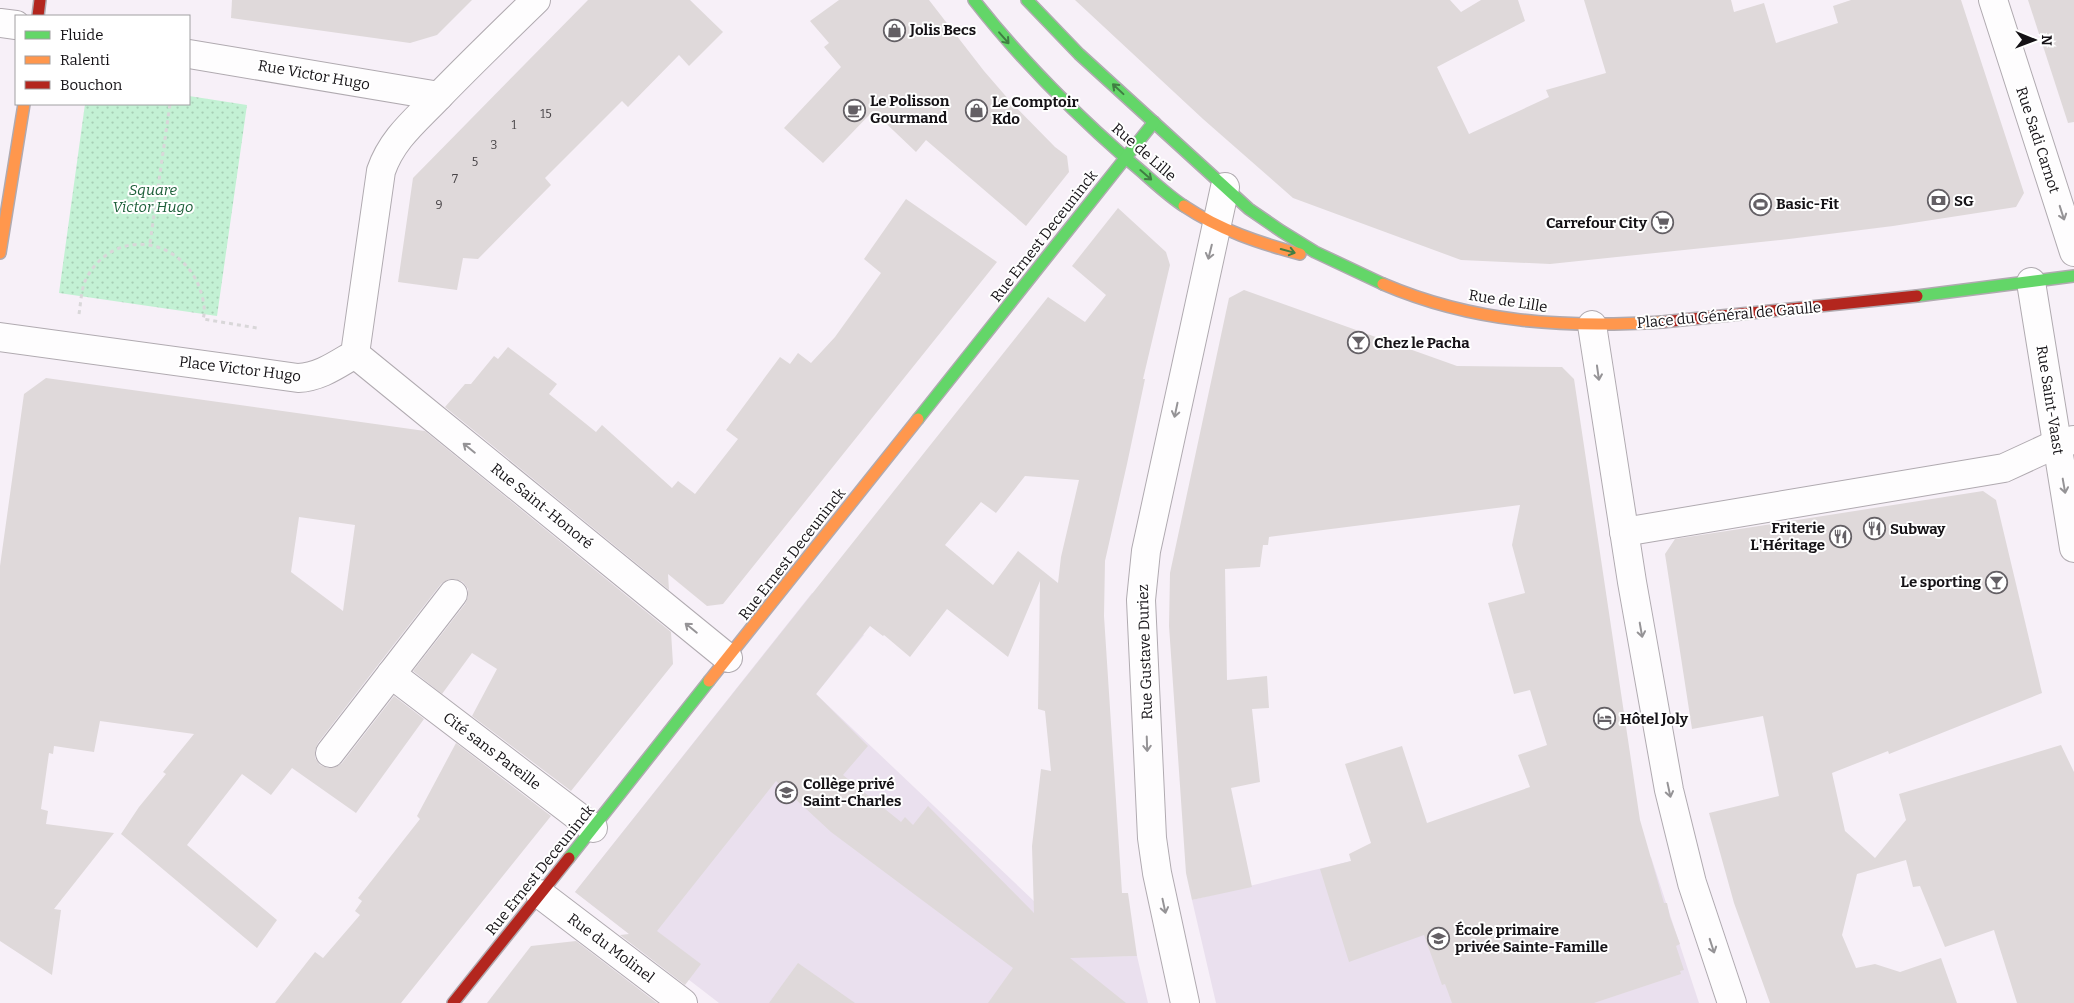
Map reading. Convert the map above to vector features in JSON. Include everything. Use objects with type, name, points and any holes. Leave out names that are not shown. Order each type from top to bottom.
[{"type":"main road","points":[[38,15],[40,0]]},
{"type":"main road","name":"Rue de Lille","points":[[974,0],[1022,60],[1096,131],[1182,204],[1217,224],[1270,246],[1337,264]]},
{"type":"main road","name":"Rue de Lille","points":[[1027,0],[1079,54],[1265,222],[1337,264],[1404,292],[1484,314],[1512,320],[1548,324],[1592,325]]},
{"type":"main road","points":[[0,253],[24,105]]},
{"type":"main road","name":"Rue Ernest Deceuninck","points":[[452,1003],[1154,122]]},
{"type":"main road","name":"Place du Général de Gaulle","points":[[1592,325],[1656,323],[1875,300],[2074,276]]},
{"type":"street","points":[[355,354],[380,171],[392,146],[445,89],[536,0]]},
{"type":"street","name":"Rue Sadi Carnot","points":[[1993,0],[2074,252]]},
{"type":"street","points":[[0,22],[15,25]]},
{"type":"street","name":"Rue Victor Hugo","points":[[190,54],[445,89]]},
{"type":"street","name":"Rue Gustave Duriez","points":[[1184,1003],[1157,873],[1152,838],[1141,600],[1146,551],[1225,187]]},
{"type":"street","name":"Rue Saint-Vaast","points":[[2031,282],[2065,442],[2074,548]]},
{"type":"street","points":[[1592,325],[1632,582],[1676,824],[1703,918],[1732,1003]]},
{"type":"street","name":"Place Victor Hugo","points":[[0,337],[298,378],[311,378],[355,354]]},
{"type":"street","name":"Rue Saint-Honoré","points":[[355,354],[728,658]]},
{"type":"street","points":[[1624,532],[2004,468],[2065,442]]},
{"type":"street","points":[[330,753],[452,594]]},
{"type":"street","name":"Cité sans Pareille","points":[[391,674],[593,828]]},
{"type":"street","name":"Rue du Molinel","points":[[540,894],[683,1003]]},
{"type":"path","points":[[150,244],[170,105]]},
{"type":"path","points":[[73,347],[83,288],[87,278],[97,263],[110,252],[128,246],[150,244],[167,250],[181,259],[197,281],[202,294],[204,319],[257,328]]},
{"type":"shaded area","name":"Collège privé Saint-Charles","points":[[812,593],[864,635],[816,694],[1093,957],[1137,956],[1148,1003],[719,1003],[575,892]]},
{"type":"shaded area","name":"École primaire privée Sainte-Famille","points":[[1651,857],[1699,1003],[1216,1003],[1192,900],[1351,861],[1360,895],[1578,882]]},
{"type":"green space","name":"Square Victor Hugo","points":[[190,96],[247,105],[217,316],[59,293],[85,105],[190,105]]},
{"type":"building","points":[[232,0],[472,0],[437,35],[410,43],[231,18]]},
{"type":"building","points":[[588,0],[690,0],[723,32],[689,66],[679,55],[628,107],[622,101],[545,178],[551,185],[478,259],[463,258],[457,290],[398,282],[413,178]]},
{"type":"building","points":[[839,0],[929,0],[984,71],[1010,101],[1055,147],[1067,156],[1069,172],[1026,226],[926,140],[916,152],[873,111],[823,163],[784,128],[841,67],[824,47],[829,43],[810,21]]},
{"type":"building","points":[[1075,0],[1450,0],[1461,12],[1481,0],[1518,0],[1525,21],[1437,67],[1469,134],[1549,97],[1546,90],[1606,73],[1584,0],[1731,0],[1734,12],[1764,3],[1776,43],[1838,23],[1833,6],[1851,0],[1961,0],[2024,193],[2016,207],[1893,226],[1789,239],[1550,264],[1461,260],[1293,198],[1203,119]]},
{"type":"building","points":[[2028,0],[2074,0],[2074,122],[2068,123]]},
{"type":"building","points":[[906,199],[997,262],[723,604],[707,606],[668,574],[669,590],[445,407],[465,384],[471,384],[494,356],[498,359],[508,347],[557,384],[549,394],[596,432],[602,425],[672,488],[678,481],[695,494],[738,439],[726,430],[780,357],[790,364],[798,353],[811,363],[835,337],[881,273],[864,259]]},
{"type":"building","points":[[1118,208],[1166,252],[1170,265],[1143,379],[1145,379],[1105,561],[1104,616],[1122,893],[1128,893],[1137,956],[1070,958],[1126,1003],[988,1003],[1013,968],[831,832],[776,781],[657,931],[701,964],[685,985],[620,935],[629,934],[575,892],[1048,297],[1085,322],[1106,295],[1072,266]],"holes":[[[1025,476],[1079,480],[1061,557],[1058,583],[1018,551],[993,585],[945,545],[981,502],[996,513]],[[1040,581],[1038,709],[1045,711],[1051,771],[1041,769],[1032,846],[1034,913],[928,806],[913,825],[905,817],[901,822],[843,775],[868,746],[816,694],[870,626],[910,657],[947,609],[1008,657]]]},
{"type":"building","points":[[1244,290],[1457,366],[1562,367],[1574,379],[1640,820],[1664,903],[1667,903],[1680,944],[1676,946],[1684,970],[1680,971],[1681,974],[1594,1003],[1452,1003],[1445,984],[1442,985],[1424,935],[1349,962],[1320,869],[1351,861],[1349,854],[1371,843],[1345,764],[1402,746],[1427,823],[1530,787],[1518,755],[1547,745],[1530,690],[1514,694],[1488,603],[1525,593],[1512,545],[1520,505],[1269,537],[1268,545],[1263,545],[1260,567],[1225,569],[1227,680],[1267,676],[1269,708],[1252,709],[1260,782],[1231,788],[1252,887],[1192,900],[1186,873],[1169,626],[1170,573],[1229,298]]},
{"type":"building","points":[[46,378],[425,431],[671,632],[673,664],[571,791],[472,716],[497,669],[472,653],[442,694],[413,671],[465,604],[468,597],[468,589],[463,582],[455,579],[447,580],[441,584],[318,743],[315,750],[315,758],[320,765],[328,768],[336,767],[342,763],[394,696],[424,719],[356,813],[292,768],[271,795],[242,774],[187,845],[277,920],[257,948],[121,834],[139,807],[166,774],[163,772],[194,734],[100,721],[94,752],[54,746],[53,754],[49,753],[41,809],[48,811],[46,824],[114,833],[54,909],[61,910],[52,975],[0,941],[0,566],[24,394]],"holes":[[[299,517],[355,525],[343,611],[291,572]]]},
{"type":"building","points":[[1983,491],[1996,500],[2042,693],[1889,754],[1888,751],[1832,773],[1845,831],[1875,858],[1906,820],[1899,794],[2061,745],[2074,772],[2074,1003],[2017,1003],[1994,930],[1945,947],[1920,886],[1913,887],[1906,860],[1857,874],[1842,935],[1856,968],[1875,964],[1900,972],[1941,958],[1957,1003],[1770,1003],[1734,903],[1709,813],[1779,796],[1763,716],[1692,729],[1665,554],[1675,539]]},
{"type":"building","points":[[456,743],[551,816],[401,1003],[275,1003],[315,952],[323,958],[360,915],[355,911],[362,901],[358,898],[420,819],[417,816]]},
{"type":"building","points":[[576,941],[657,1003],[487,1003],[531,946]]},
{"type":"building","points":[[798,963],[818,977],[855,1003],[769,1003]]},
{"type":"traffic: fast","points":[[974,0],[1028,64],[1087,123],[1184,206]]},
{"type":"traffic: fast","points":[[1027,0],[1079,54],[1249,209],[1315,252],[1383,284]]},
{"type":"traffic: fast","points":[[918,419],[1154,122]]},
{"type":"traffic: fast","points":[[1917,296],[2074,276]]},
{"type":"traffic: fast","points":[[569,858],[709,681]]},
{"type":"traffic: slow","points":[[0,253],[24,105]]},
{"type":"traffic: slow","points":[[1184,206],[1198,215],[1240,235],[1300,254]]},
{"type":"traffic: slow","points":[[1383,284],[1451,307],[1485,315],[1520,320],[1590,324],[1662,322]]},
{"type":"traffic: slow","points":[[709,681],[918,419]]},
{"type":"traffic: jam","points":[[38,15],[40,0]]},
{"type":"traffic: jam","points":[[1662,322],[1917,296]]},
{"type":"traffic: jam","points":[[453,1003],[569,858]]},
{"type":"place","name":"Jolis Becs","points":[[894,30]]},
{"type":"place","name":"Le Polisson Gourmand","points":[[854,110]]},
{"type":"place","name":"Le Comptoir Kdo","points":[[976,111]]},
{"type":"place","name":"SG","points":[[1938,201]]},
{"type":"place","name":"Basic-Fit","points":[[1760,204]]},
{"type":"place","name":"Carrefour City","points":[[1663,223]]},
{"type":"place","name":"Chez le Pacha","points":[[1358,343]]},
{"type":"place","name":"Subway","points":[[1874,529]]},
{"type":"place","name":"Friterie L'Héritage","points":[[1841,537]]},
{"type":"place","name":"Le sporting","points":[[1997,582]]},
{"type":"place","name":"Hôtel Joly","points":[[1604,719]]},
{"type":"place","name":"Collège privé Saint-Charles","points":[[787,793]]},
{"type":"place","name":"École primaire privée Sainte-Famille","points":[[1439,939]]}]
